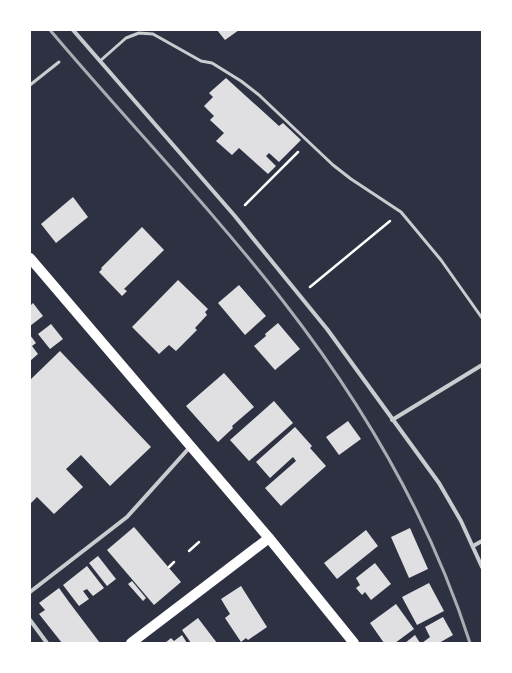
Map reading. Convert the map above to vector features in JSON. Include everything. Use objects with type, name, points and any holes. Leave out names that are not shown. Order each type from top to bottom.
[{"type":"main road","points":[[30,258],[269,538],[354,643]]},
{"type":"main road","points":[[130,643],[269,538]]},
{"type":"street","points":[[73,30],[234,215],[300,295],[439,483],[473,546],[482,567]]},
{"type":"street","points":[[392,420],[482,365]]},
{"type":"street","points":[[30,592],[127,517],[190,446]]},
{"type":"street","points":[[473,546],[482,541]]},
{"type":"street","points":[[30,620],[47,643]]},
{"type":"lane","points":[[100,60],[126,38],[139,32],[153,34],[201,61],[212,63],[241,81],[259,95],[351,179],[401,212],[442,260],[482,318]]},
{"type":"lane","points":[[30,84],[59,62]]},
{"type":"path","points":[[234,215],[309,142]]},
{"type":"path","points":[[300,295],[401,212]]},
{"type":"path","points":[[189,551],[200,542]]},
{"type":"path","points":[[169,567],[174,562]]},
{"type":"building","points":[[217,30],[239,30],[225,40]]},
{"type":"building","points":[[226,78],[279,126],[283,123],[301,140],[279,162],[269,153],[266,156],[276,166],[268,174],[239,148],[232,155],[216,141],[224,133],[210,120],[214,116],[204,106],[213,97],[209,93]]},
{"type":"building","points":[[73,197],[88,217],[56,243],[41,224]]},
{"type":"building","points":[[142,227],[164,250],[124,289],[127,291],[122,296],[99,272],[102,269],[101,268]]},
{"type":"building","points":[[178,280],[208,309],[205,312],[207,315],[195,328],[197,330],[176,351],[169,345],[159,354],[132,327]]},
{"type":"building","points":[[239,285],[266,316],[245,335],[218,303]]},
{"type":"building","points":[[33,303],[43,316],[30,326],[30,306]]},
{"type":"building","points":[[278,323],[300,349],[275,370],[254,346]]},
{"type":"building","points":[[51,324],[63,339],[50,349],[38,334]]},
{"type":"building","points":[[30,335],[36,343],[32,346],[38,354],[30,361]]},
{"type":"building","points":[[60,351],[151,447],[110,486],[81,455],[66,469],[83,487],[54,514],[37,497],[30,504],[30,380]]},
{"type":"building","points":[[224,373],[254,407],[232,426],[233,428],[218,442],[186,406]]},
{"type":"building","points":[[274,401],[293,423],[249,461],[230,440]]},
{"type":"building","points":[[348,421],[361,439],[339,455],[326,437]]},
{"type":"building","points":[[295,427],[312,446],[310,448],[326,466],[281,506],[265,488],[296,461],[293,457],[270,478],[256,462]]},
{"type":"building","points":[[134,527],[181,582],[154,605],[107,550]]},
{"type":"building","points":[[410,528],[428,569],[409,578],[391,537]]},
{"type":"building","points":[[366,530],[378,546],[337,579],[324,563]]},
{"type":"building","points":[[98,556],[116,579],[107,586],[89,563]]},
{"type":"building","points":[[375,563],[391,584],[371,600],[365,592],[362,595],[356,588],[360,585],[356,578]]},
{"type":"building","points":[[87,566],[104,588],[93,596],[87,589],[83,591],[89,599],[79,606],[63,585]]},
{"type":"building","points":[[132,581],[146,598],[143,601],[128,584]]},
{"type":"building","points":[[429,583],[444,611],[417,625],[402,597]]},
{"type":"building","points":[[241,586],[267,627],[248,640],[246,638],[241,642],[225,618],[230,614],[221,599]]},
{"type":"building","points":[[59,588],[100,643],[62,643],[39,614],[45,610],[39,603]]},
{"type":"building","points":[[396,604],[414,629],[395,643],[384,643],[370,623]]},
{"type":"building","points":[[443,617],[453,635],[439,643],[422,643],[430,637],[425,627]]},
{"type":"building","points":[[198,618],[217,643],[191,643],[182,630]]},
{"type":"building","points":[[182,635],[187,643],[165,643],[171,638],[174,641]]},
{"type":"building","points":[[415,635],[420,643],[405,643]]},
{"type":"railway","points":[[50,30],[227,232],[283,301],[340,380],[392,464],[414,507],[435,551],[454,597],[470,643]]}]
